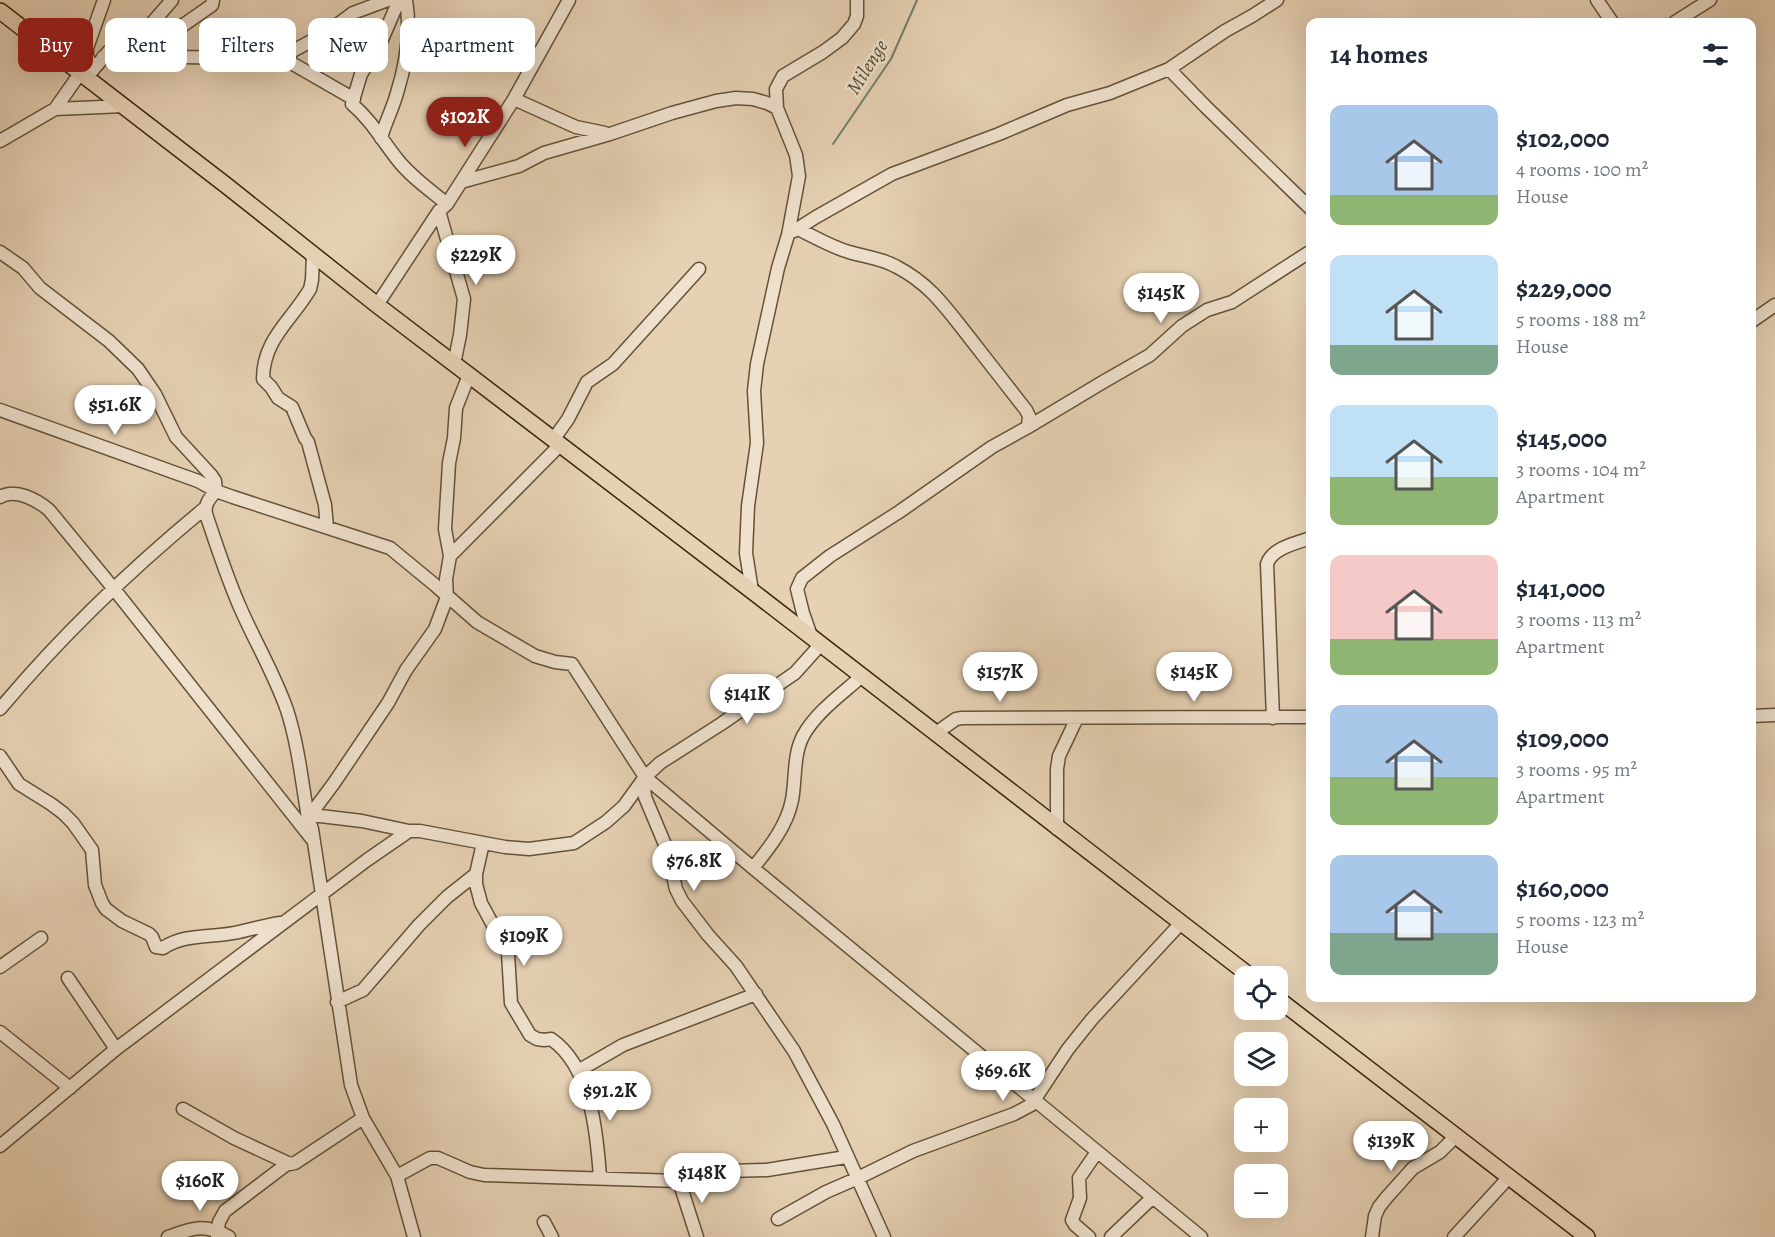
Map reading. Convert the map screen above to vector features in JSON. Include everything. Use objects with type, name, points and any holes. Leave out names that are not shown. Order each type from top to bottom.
[{"type":"main road","points":[[3,15],[87,73],[124,106],[377,305],[816,640],[1057,829],[1237,966]]},
{"type":"main road","points":[[1288,1007],[1587,1237]]},
{"type":"street","points":[[87,73],[87,48],[104,0]]},
{"type":"street","points":[[0,141],[55,109],[103,57],[153,22],[172,0]]},
{"type":"street","points":[[187,22],[212,5],[213,0]]},
{"type":"street","points":[[296,49],[326,33],[353,13],[388,0]]},
{"type":"street","points":[[399,0],[381,42],[361,74],[352,104],[370,121],[409,173],[443,208],[464,299],[454,364]]},
{"type":"street","points":[[381,138],[397,94],[404,60],[408,13],[406,0]]},
{"type":"street","points":[[377,305],[461,182],[514,99],[569,0]]},
{"type":"street","points":[[752,591],[746,553],[748,506],[757,443],[754,391],[757,364],[778,268],[793,232],[798,168],[794,149],[777,108],[776,89],[783,76],[824,52],[842,38],[854,24],[857,16],[857,0]]},
{"type":"street","points":[[793,232],[892,174],[999,134],[1067,105],[1110,93],[1169,69],[1225,31],[1277,0]]},
{"type":"street","points":[[1597,0],[1609,18]]},
{"type":"street","points":[[1681,18],[1710,0]]},
{"type":"street","points":[[296,66],[354,99]]},
{"type":"street","points":[[1169,69],[1306,204]]},
{"type":"street","points":[[461,182],[519,166],[544,153],[716,101],[736,98],[753,99],[767,102],[777,108]]},
{"type":"street","points":[[514,99],[576,128],[610,134]]},
{"type":"street","points":[[55,109],[124,106]]},
{"type":"street","points":[[793,232],[851,253],[866,255],[895,265],[925,285],[938,298],[1026,410],[1029,416],[1028,427]]},
{"type":"street","points":[[0,252],[23,268],[40,288],[109,341],[138,369],[155,394],[176,437],[211,475],[216,491],[205,508],[163,543],[71,630],[0,709]]},
{"type":"street","points":[[313,254],[310,289],[270,345],[265,358],[263,379],[278,398],[292,407],[308,442],[325,505],[327,527]]},
{"type":"street","points":[[310,817],[362,821],[410,831],[529,849],[574,843],[606,822],[624,806],[645,777],[660,763],[795,674],[816,640],[803,613],[797,589],[802,578],[830,556],[984,453],[1150,356],[1176,331],[1207,310],[1232,302],[1306,254]]},
{"type":"street","points":[[450,556],[557,443],[587,382],[613,364],[699,269]]},
{"type":"street","points":[[1756,318],[1775,305]]},
{"type":"street","points":[[310,817],[388,703],[406,670],[435,629],[447,597],[446,579],[450,556],[445,529],[449,463],[454,438],[456,408],[469,375]]},
{"type":"street","points":[[0,410],[198,481],[216,491],[390,548],[477,622],[534,656],[572,664],[645,777],[1201,1237]]},
{"type":"street","points":[[0,497],[10,494],[37,501],[49,510],[313,840]]},
{"type":"street","points":[[205,508],[238,605],[276,681],[287,712],[310,817],[351,1085],[363,1118],[397,1176],[414,1237]]},
{"type":"street","points":[[1273,718],[1267,564],[1276,552],[1306,540]]},
{"type":"street","points":[[753,868],[777,836],[786,819],[792,800],[799,749],[808,726],[862,676]]},
{"type":"street","points":[[1756,716],[1775,715]]},
{"type":"street","points":[[936,734],[956,719],[962,718],[1306,717]]},
{"type":"street","points":[[1057,829],[1056,769],[1059,756],[1077,718]]},
{"type":"street","points":[[0,756],[19,784],[57,808],[73,823],[92,850],[95,885],[106,909],[122,921],[149,934],[153,937],[156,946],[162,948],[180,939],[238,933],[263,925],[284,922]]},
{"type":"street","points":[[645,777],[645,797],[666,847],[676,888],[682,901],[736,966],[794,1051],[832,1124],[884,1237]]},
{"type":"street","points":[[0,1146],[116,1049],[321,894],[410,831]]},
{"type":"street","points":[[483,843],[476,884],[481,903],[508,954],[512,1003],[530,1035],[537,1040],[550,1039],[562,1046],[578,1071],[590,1102],[597,1136],[600,1178]]},
{"type":"street","points":[[337,1002],[363,990],[418,925],[447,897],[476,874]]},
{"type":"street","points":[[778,1219],[826,1192],[913,1150],[1014,1114],[1031,1105],[1092,1019],[1181,923]]},
{"type":"street","points":[[0,967],[41,939]]},
{"type":"street","points":[[68,978],[116,1049]]},
{"type":"street","points":[[578,1071],[623,1046],[756,994]]},
{"type":"street","points":[[0,1032],[70,1088]]},
{"type":"street","points":[[183,1109],[234,1138],[288,1164]]},
{"type":"street","points":[[217,1234],[220,1219],[225,1211],[288,1164],[295,1163],[363,1118]]},
{"type":"street","points":[[1372,1237],[1375,1216],[1379,1207],[1413,1168],[1440,1152],[1456,1136]]},
{"type":"street","points":[[1089,1237],[1072,1220],[1080,1198],[1079,1178],[1097,1152]]},
{"type":"street","points":[[397,1176],[430,1158],[438,1158],[470,1172],[484,1175],[679,1181],[727,1171],[766,1170],[846,1157]]},
{"type":"street","points":[[1454,1237],[1509,1177]]},
{"type":"street","points":[[679,1181],[697,1237]]},
{"type":"street","points":[[1111,1237],[1152,1198]]},
{"type":"street","points":[[544,1222],[552,1237]]},
{"type":"street","points":[[168,1237],[196,1228],[229,1237]]},
{"type":"waterway","name":"Milenge","points":[[833,144],[891,59],[917,0]]}]
